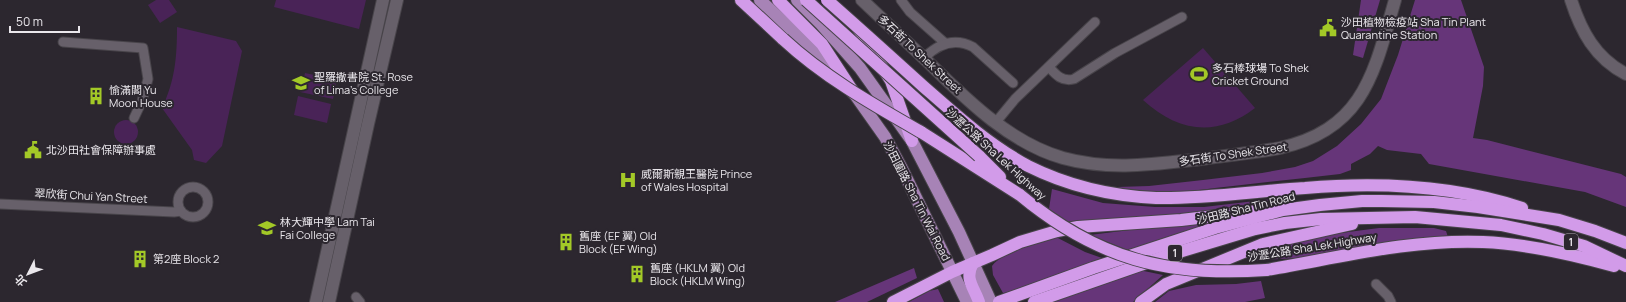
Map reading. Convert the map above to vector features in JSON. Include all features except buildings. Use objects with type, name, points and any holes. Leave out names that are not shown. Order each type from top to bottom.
[{"type":"highway","points":[[741,0],[796,52],[840,84],[928,136],[1020,195]]},
{"type":"highway","points":[[778,0],[822,44],[856,96]]},
{"type":"highway","name":"沙瀝公路 Sha Lek Highway","points":[[806,0],[1037,210],[1076,235],[1132,259],[1168,268],[1202,272],[1229,272],[1266,270],[1336,256],[1402,246],[1448,242],[1482,242],[1551,250],[1626,270]]},
{"type":"highway","name":"沙瀝公路 Sha Lek Highway","points":[[827,0],[971,128],[1014,158],[1055,178],[1083,187],[1111,194],[1156,198],[1202,198],[1324,186],[1399,186],[1480,196],[1559,220]]},
{"type":"highway","points":[[837,0],[852,20],[891,81],[912,141]]},
{"type":"highway","name":"沙田路 Sha Tin Road","points":[[998,302],[1164,244],[1215,228],[1283,210],[1362,201],[1434,202],[1478,207],[1559,220],[1595,231],[1626,243]]},
{"type":"highway","points":[[893,302],[952,272],[1020,242],[1043,234],[1097,225],[1181,220],[1264,210],[1283,210]]},
{"type":"highway","points":[[1141,302],[1166,284],[1263,244],[1379,218]]},
{"type":"highway","name":"沙田路 Sha Tin Road","points":[[1034,302],[1169,255],[1255,229],[1321,219],[1433,218],[1501,225],[1542,234],[1584,246],[1626,266]]},
{"type":"highway","points":[[973,263],[969,274],[970,281],[979,302]]},
{"type":"main road","name":"沙田圍路 Sha Tin Wai Road","points":[[760,0],[808,45],[856,96],[894,154],[967,302]]},
{"type":"main road","name":"沙田圍路 Sha Tin Wai Road","points":[[797,0],[825,28],[860,68],[912,141],[991,302]]},
{"type":"street","points":[[316,302],[383,0]]},
{"type":"street","points":[[329,302],[397,0]]},
{"type":"street","name":"多石街 To Shek Street","points":[[862,0],[952,85],[996,122],[1039,149],[1062,158],[1095,165],[1126,167],[1145,166],[1268,150],[1301,143],[1318,134],[1345,115],[1366,88],[1380,54],[1395,0]]},
{"type":"street","points":[[902,0],[910,12],[945,43]]},
{"type":"street","points":[[1571,0],[1583,30],[1593,48],[1606,61],[1626,74]]},
{"type":"street","points":[[1049,67],[1062,79],[1068,81],[1074,79],[1121,49],[1182,17]]},
{"type":"street","points":[[996,122],[1015,99],[1096,22]]},
{"type":"street","points":[[63,42],[143,48],[148,79],[142,101],[134,118]]},
{"type":"street","points":[[924,58],[933,49],[945,43],[958,42],[973,46],[1013,83]]},
{"type":"street","name":"翠欣街 Chui Yan Street","points":[[0,204],[174,212],[181,211]]},
{"type":"street","points":[[1376,284],[1388,296],[1391,302]]},
{"type":"shaded area","points":[[156,0],[169,0],[177,12],[160,23],[148,5]]},
{"type":"shaded area","points":[[276,0],[366,0],[359,29],[274,7]]},
{"type":"shaded area","points":[[1361,0],[1380,0],[1363,58],[1353,55]]},
{"type":"shaded area","points":[[1415,0],[1461,0],[1484,67],[1483,86],[1473,138],[1487,140],[1621,174],[1626,177],[1626,207],[1585,192],[1429,164],[1421,154],[1387,150],[1378,146],[1370,154],[1351,164],[1351,170],[1340,174],[1160,193],[1117,187],[1149,186],[1203,180],[1262,173],[1295,167],[1313,161],[1337,146],[1361,124],[1381,99],[1398,55]]},
{"type":"shaded area","points":[[177,27],[236,41],[242,51],[222,146],[206,163],[194,160],[192,150],[162,108],[170,88],[174,69]]},
{"type":"shaded area","name":"多石棒球場 To Shek Cricket Ground","points":[[1203,48],[1255,108],[1240,118],[1226,124],[1212,127],[1184,125],[1156,111],[1143,100]]},
{"type":"shaded area","points":[[305,73],[337,80],[333,99],[300,92]]},
{"type":"shaded area","points":[[298,96],[331,104],[327,123],[294,115]]},
{"type":"shaded area","points":[[126,120],[134,124],[138,132],[134,140],[126,144],[118,140],[114,132],[118,124]]},
{"type":"shaded area","points":[[1052,189],[1103,203],[1155,207],[1204,207],[1290,197],[1205,212],[1070,223],[1049,209]]},
{"type":"shaded area","points":[[1208,220],[1209,225],[1130,251],[1090,235]]},
{"type":"shaded area","points":[[1379,228],[1434,228],[1446,231],[1448,237],[1385,243],[1296,258],[1247,261],[1292,244],[1333,234]]},
{"type":"shaded area","points":[[1054,236],[1085,252],[1102,258],[1012,292],[1003,293],[993,275],[992,266],[997,261],[1012,252]]},
{"type":"shaded area","points":[[914,268],[917,278],[867,302],[835,302]]},
{"type":"shaded area","points":[[1139,270],[1163,275],[1133,302],[1046,302]]},
{"type":"shaded area","points":[[1261,281],[1265,298],[1245,302],[1155,302],[1169,291],[1196,285],[1236,284]]},
{"type":"shaded area","points":[[938,289],[944,302],[909,302],[929,291]]},
{"type":"place","name":"沙田植物檢疫站 Sha Tin Plant Quarantine Station","points":[[1328,28]]},
{"type":"place","name":"多石棒球場 To Shek Cricket Ground","points":[[1199,74]]},
{"type":"place","name":"聖羅撒書院 St. Rose of Lima's College","points":[[301,83]]},
{"type":"place","name":"愉滿閣 Yu Moon House","points":[[96,96]]},
{"type":"place","name":"北沙田社會保障辦事處","points":[[33,150]]},
{"type":"place","name":"威爾斯親王醫院 Prince of Wales Hospital","points":[[628,180]]},
{"type":"place","name":"林大輝中學 Lam Tai Fai College","points":[[267,228]]},
{"type":"place","name":"舊座 (EF 翼) Old Block (EF Wing)","points":[[566,242]]},
{"type":"place","name":"第2座 Block 2","points":[[140,259]]},
{"type":"place","name":"舊座 (HKLM 翼) Old Block (HKLM Wing)","points":[[637,274]]}]
